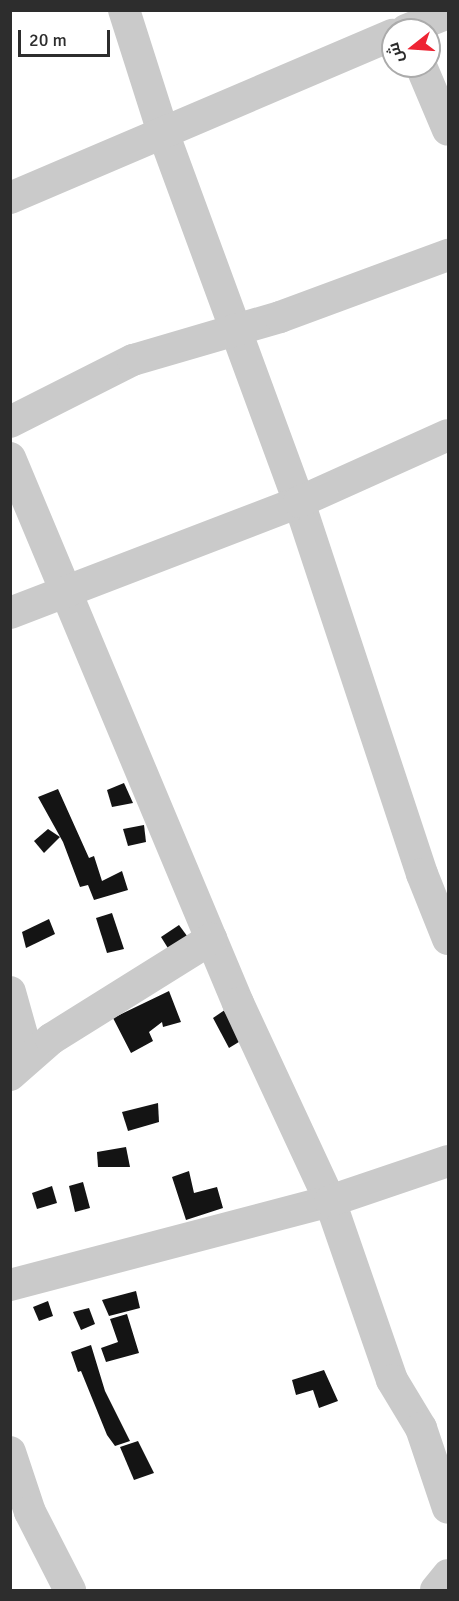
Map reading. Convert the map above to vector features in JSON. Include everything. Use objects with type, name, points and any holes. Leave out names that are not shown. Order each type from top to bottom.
[{"type":"street","points":[[124,10],[164,135],[299,502],[422,874],[448,939]]},
{"type":"street","points":[[10,198],[164,135],[252,93],[381,40]]},
{"type":"street","points":[[426,78],[448,130]]},
{"type":"street","points":[[10,422],[133,360],[236,331],[448,255]]},
{"type":"street","points":[[10,613],[299,502],[448,435]]},
{"type":"street","points":[[10,458],[211,939],[330,1201],[392,1380],[421,1428],[448,1508]]},
{"type":"street","points":[[10,992],[19,1065],[211,939]]},
{"type":"street","points":[[10,1285],[330,1201],[448,1161]]},
{"type":"street","points":[[10,1452],[30,1512],[70,1590]]},
{"type":"street","points":[[436,1590],[448,1575]]},
{"type":"building","points":[[124,783],[133,803],[112,807],[107,790]]},
{"type":"building","points":[[58,789],[89,858],[94,856],[102,881],[122,871],[128,890],[94,900],[88,885],[80,887],[63,842],[38,797]]},
{"type":"building","points":[[144,825],[146,842],[128,846],[123,829]]},
{"type":"building","points":[[48,829],[60,837],[44,853],[34,841]]},
{"type":"building","points":[[112,913],[124,949],[107,953],[96,918]]},
{"type":"building","points":[[49,919],[55,934],[26,948],[22,932]]},
{"type":"building","points":[[179,925],[190,940],[171,953],[161,937]]},
{"type":"building","points":[[169,991],[181,1022],[163,1027],[162,1022],[149,1032],[153,1041],[131,1053],[113,1018]]},
{"type":"building","points":[[232,1005],[247,1037],[229,1048],[213,1018]]},
{"type":"building","points":[[158,1103],[159,1122],[128,1131],[122,1112]]},
{"type":"building","points":[[126,1147],[130,1167],[98,1167],[97,1152]]},
{"type":"building","points":[[189,1171],[194,1193],[217,1187],[223,1208],[186,1220],[172,1177]]},
{"type":"building","points":[[83,1182],[90,1208],[75,1212],[69,1186]]},
{"type":"building","points":[[52,1186],[57,1203],[37,1209],[32,1193]]},
{"type":"building","points":[[136,1291],[140,1308],[109,1316],[102,1300]]},
{"type":"building","points":[[48,1301],[53,1316],[39,1321],[33,1307]]},
{"type":"building","points":[[89,1308],[95,1324],[81,1330],[73,1312]]},
{"type":"building","points":[[127,1314],[139,1353],[106,1362],[101,1348],[118,1342],[110,1319]]},
{"type":"building","points":[[91,1345],[105,1391],[130,1441],[115,1446],[107,1435],[71,1352]]},
{"type":"building","points":[[324,1370],[338,1401],[319,1408],[313,1390],[296,1395],[292,1380]]},
{"type":"building","points":[[138,1441],[154,1473],[134,1480],[120,1447]]}]
